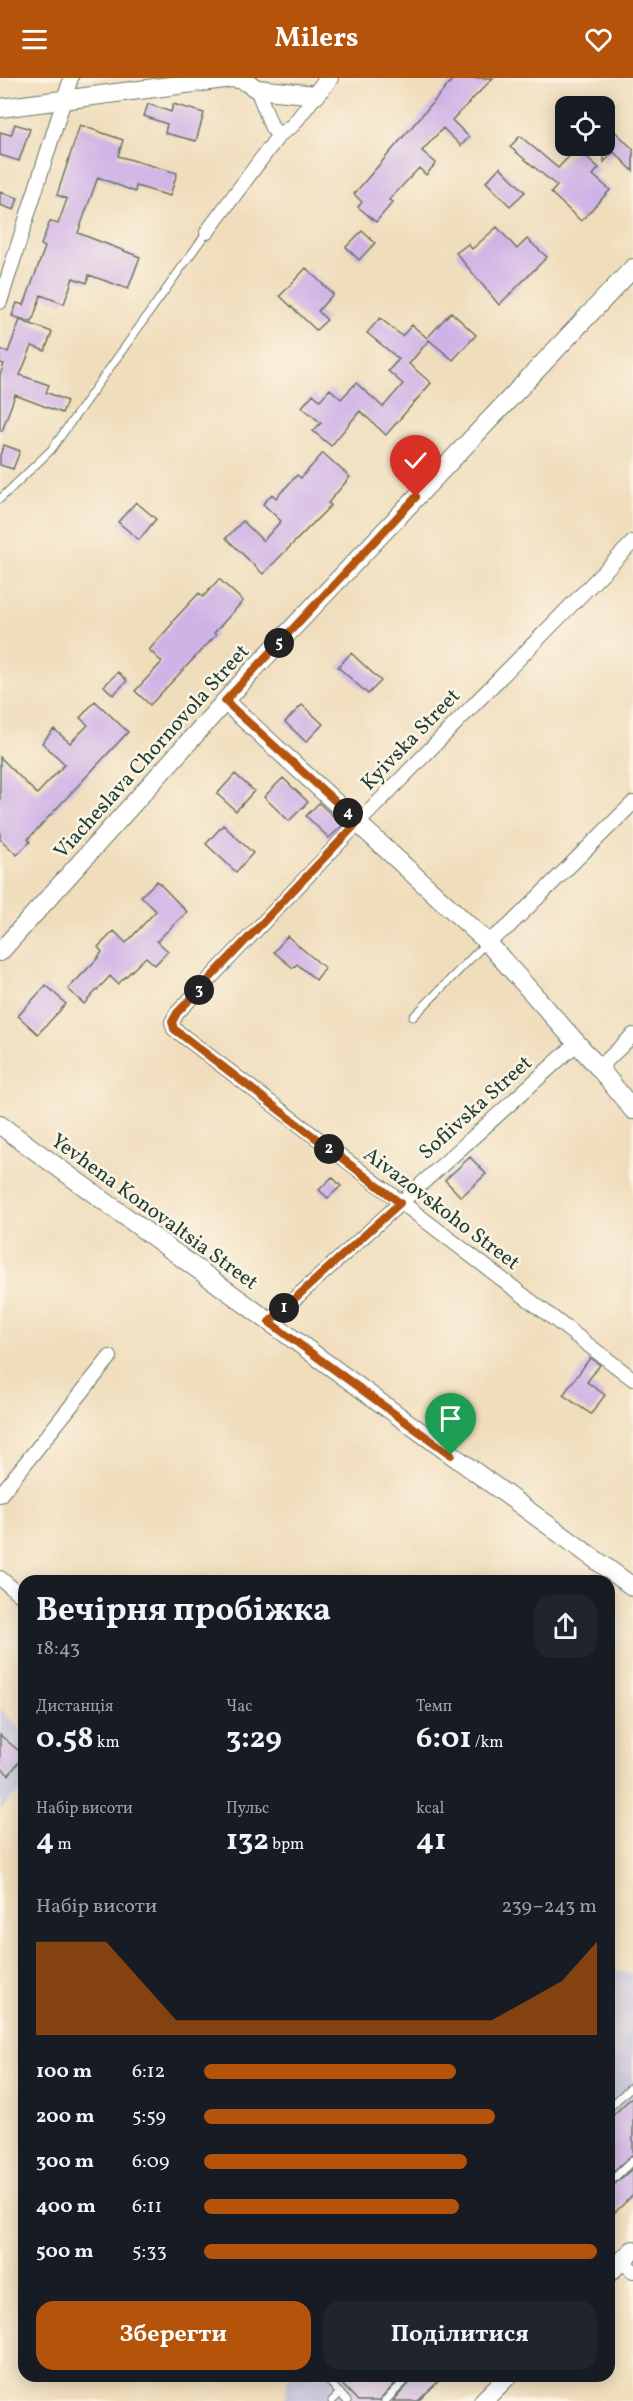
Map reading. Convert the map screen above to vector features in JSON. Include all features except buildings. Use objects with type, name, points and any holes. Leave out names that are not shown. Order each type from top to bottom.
[{"type":"street","points":[[0,302],[72,78]]},
{"type":"street","points":[[0,108],[232,78],[243,80],[257,89],[316,95]]},
{"type":"street","points":[[207,232],[279,135],[293,125],[329,78]]},
{"type":"street","points":[[257,89],[272,128],[279,135]]},
{"type":"street","name":"Viacheslava Chornovola Street","points":[[0,952],[225,701],[633,268]]},
{"type":"street","name":"Kyivska Street","points":[[172,1022],[177,1013],[358,822],[633,542]]},
{"type":"street","points":[[225,701],[487,942],[599,1068],[633,1110]]},
{"type":"street","points":[[487,942],[508,927],[633,803]]},
{"type":"street","name":"Aivazovskoho Street","points":[[172,1022],[174,1029],[633,1379]]},
{"type":"street","points":[[599,1068],[633,1035]]},
{"type":"street","name":"Sofiivska Street","points":[[269,1322],[576,1044]]},
{"type":"street","name":"Yevhena Konovaltsia Street","points":[[0,1125],[633,1587]]},
{"type":"street","points":[[0,1495],[110,1357]]},
{"type":"street","points":[[0,1578],[18,1593]]},
{"type":"street","points":[[483,2401],[502,2382]]},
{"type":"lane","points":[[0,500],[51,450],[207,232]]},
{"type":"lane","points":[[413,1017],[487,942]]},
{"type":"lane","points":[[615,2102],[633,2085]]},
{"type":"lane","points":[[615,2177],[633,2160]]},
{"type":"lane","points":[[331,2382],[347,2401]]},
{"type":"lane","points":[[385,2401],[404,2382]]},
{"type":"lane","points":[[332,2401],[340,2392]]},
{"type":"shaded area","points":[[0,1708],[18,1728],[18,1792],[0,1810]]},
{"type":"shaded area","points":[[615,1970],[633,1975],[633,2195],[615,2212]]},
{"type":"shaded area","points":[[287,2382],[438,2382],[418,2401],[285,2401]]},
{"type":"route","points":[[416,497],[225,701],[358,822],[177,1013],[172,1022],[174,1029],[400,1203],[269,1322],[451,1455]]}]
